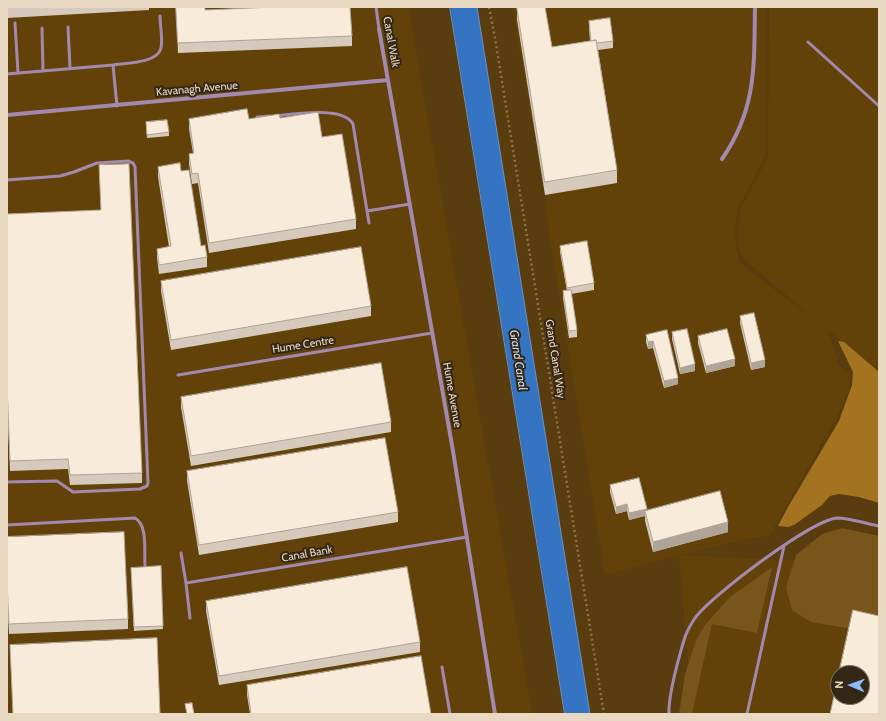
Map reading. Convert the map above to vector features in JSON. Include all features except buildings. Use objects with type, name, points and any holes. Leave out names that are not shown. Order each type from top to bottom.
[{"type":"street","points":[[722,159],[731,146],[747,109],[753,76],[755,7]]},
{"type":"street","name":"Canal Walk","points":[[380,29],[388,80]]},
{"type":"street","name":"Kavanagh Avenue","points":[[7,116],[388,80]]},
{"type":"street","name":"Hume Avenue","points":[[388,80],[467,537],[495,714]]},
{"type":"lane","name":"Canal Walk","points":[[376,7],[380,29]]},
{"type":"lane","points":[[7,74],[143,61],[159,54],[161,48],[160,16]]},
{"type":"lane","points":[[15,23],[18,73]]},
{"type":"lane","points":[[68,27],[70,68]]},
{"type":"lane","points":[[42,28],[43,71]]},
{"type":"lane","points":[[808,42],[879,106]]},
{"type":"lane","points":[[113,65],[117,106]]},
{"type":"lane","points":[[257,118],[315,112],[345,116],[351,120],[353,124],[369,223]]},
{"type":"lane","points":[[7,180],[60,176],[97,163],[128,161],[133,163],[135,167],[148,483],[147,486],[140,489],[73,492],[57,481],[7,482]]},
{"type":"lane","points":[[367,212],[410,204]]},
{"type":"lane","name":"Hume Centre","points":[[178,375],[432,333]]},
{"type":"lane","points":[[7,525],[135,518],[139,520],[144,531],[145,565]]},
{"type":"lane","points":[[669,714],[673,684],[684,638],[696,618],[715,597],[784,546],[824,521],[838,518],[879,526]]},
{"type":"lane","name":"Canal Bank","points":[[186,583],[467,537]]},
{"type":"lane","points":[[747,714],[784,546]]},
{"type":"lane","points":[[181,553],[190,618]]},
{"type":"lane","points":[[442,667],[450,714]]},
{"type":"path","name":"Grand Canal Way","points":[[489,7],[604,714]]},
{"type":"shaded area","points":[[7,7],[408,7],[532,714],[7,714]]},
{"type":"shaded area","points":[[512,7],[766,7],[766,155],[738,208],[735,229],[736,245],[740,263],[815,320],[743,258],[738,246],[738,226],[741,209],[768,156],[769,7],[879,7],[879,373],[828,330],[839,367],[849,373],[849,391],[842,407],[770,535],[681,555],[879,564],[879,714],[692,714],[679,555],[605,575],[545,205],[547,204]]},
{"type":"shaded area","points":[[838,341],[844,342],[879,372],[879,503],[859,497],[839,494],[830,496],[822,505],[794,525],[788,527],[778,526],[839,421],[852,385],[853,372]]},
{"type":"shaded area","points":[[842,528],[879,536],[879,629],[852,629],[811,622],[792,610],[786,587],[796,555],[822,534]]},
{"type":"shaded area","points":[[772,567],[757,633],[712,624],[692,714],[679,714],[685,674],[697,638],[705,625],[730,597]]},
{"type":"water","name":"Grand Canal","points":[[450,7],[477,7],[590,714],[565,714]]}]
